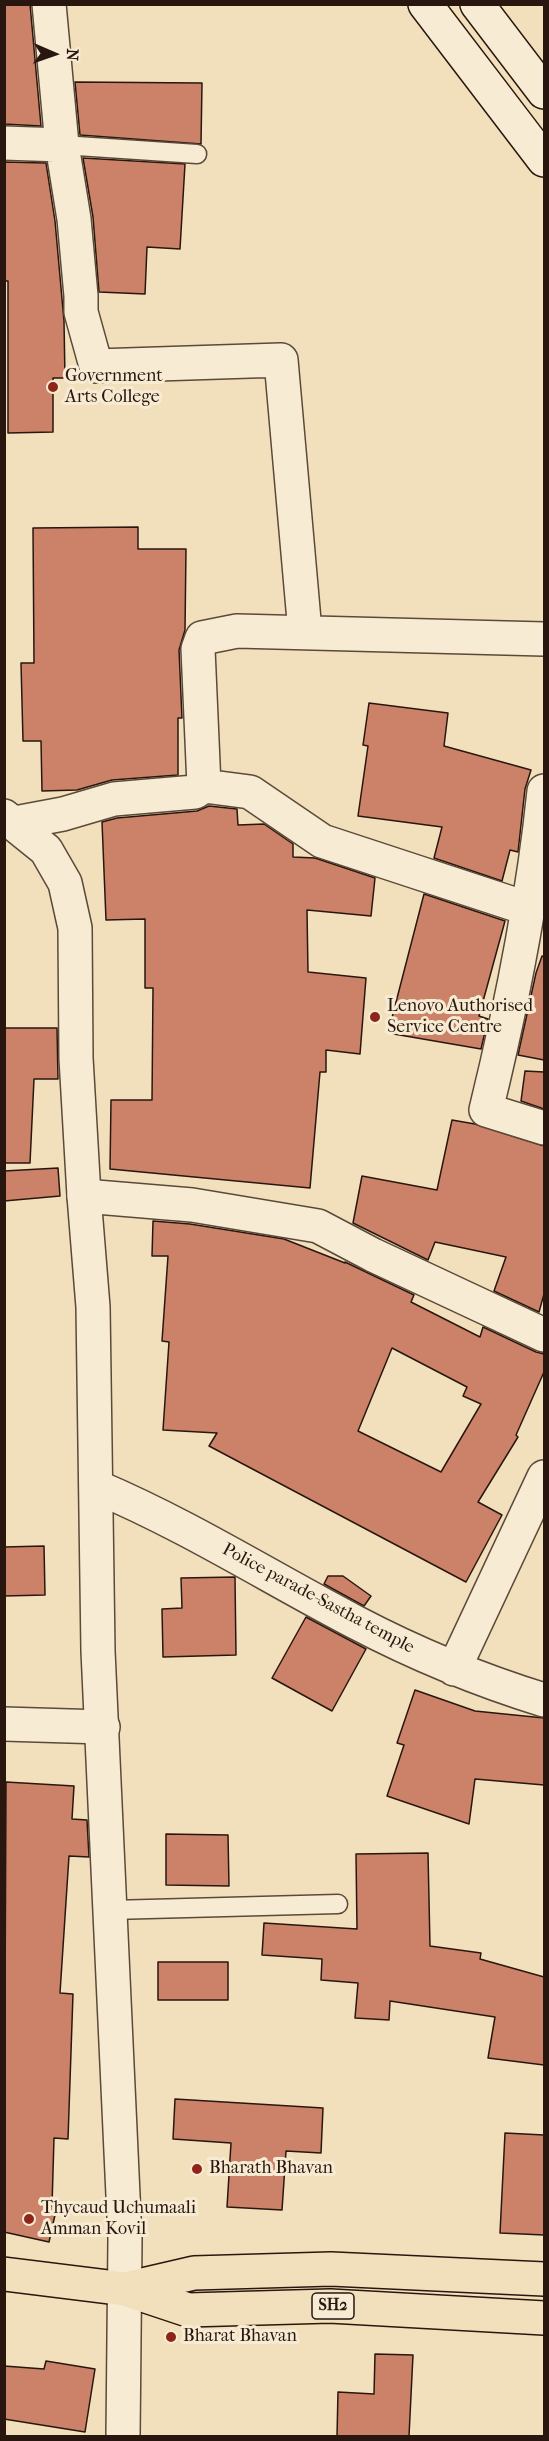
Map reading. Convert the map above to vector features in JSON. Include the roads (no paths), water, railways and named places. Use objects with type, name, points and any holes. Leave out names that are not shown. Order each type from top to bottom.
[{"type":"main road","points":[[125,2289],[194,2273],[331,2269],[544,2279]]},
{"type":"main road","name":"SH2","points":[[4,2274],[125,2289],[188,2310],[330,2306],[544,2318]]},
{"type":"street","points":[[49,4],[63,145],[74,219],[81,312],[96,366],[281,360],[305,632]]},
{"type":"street","points":[[425,4],[544,160]]},
{"type":"street","points":[[477,4],[544,92]]},
{"type":"street","points":[[4,143],[63,145]]},
{"type":"street","points":[[204,786],[198,649],[202,638],[237,631],[544,639]]},
{"type":"street","points":[[10,819],[63,814],[114,799],[195,792],[204,786],[250,792],[322,841],[529,909]]},
{"type":"street","points":[[544,791],[529,909],[507,1021],[486,1110],[544,1128]]},
{"type":"street","points":[[10,819],[46,850],[65,883],[75,928],[76,1058],[93,1307],[98,1651],[125,2239],[123,2436]]},
{"type":"street","points":[[84,1196],[192,1205],[318,1226],[373,1255],[544,1335]]},
{"type":"street","points":[[454,1669],[544,1477]]},
{"type":"street","name":"Police parade-Sastha temple","points":[[97,1487],[151,1510],[357,1623],[454,1669],[544,1700]]},
{"type":"street","points":[[4,1724],[103,1727]]},
{"type":"lane","points":[[63,145],[197,154]]},
{"type":"lane","points":[[111,1910],[338,1904]]},
{"type":"place","name":"Government Arts College","points":[[53,387]]},
{"type":"place","name":"Lenovo Authorised Service Centre","points":[[375,1017]]},
{"type":"place","name":"Bharath Bhavan","points":[[197,2169]]},
{"type":"place","name":"Thycaud Uchumaali Amman Kovil","points":[[29,2219]]},
{"type":"place","name":"Bharat Bhavan","points":[[171,2337]]}]
